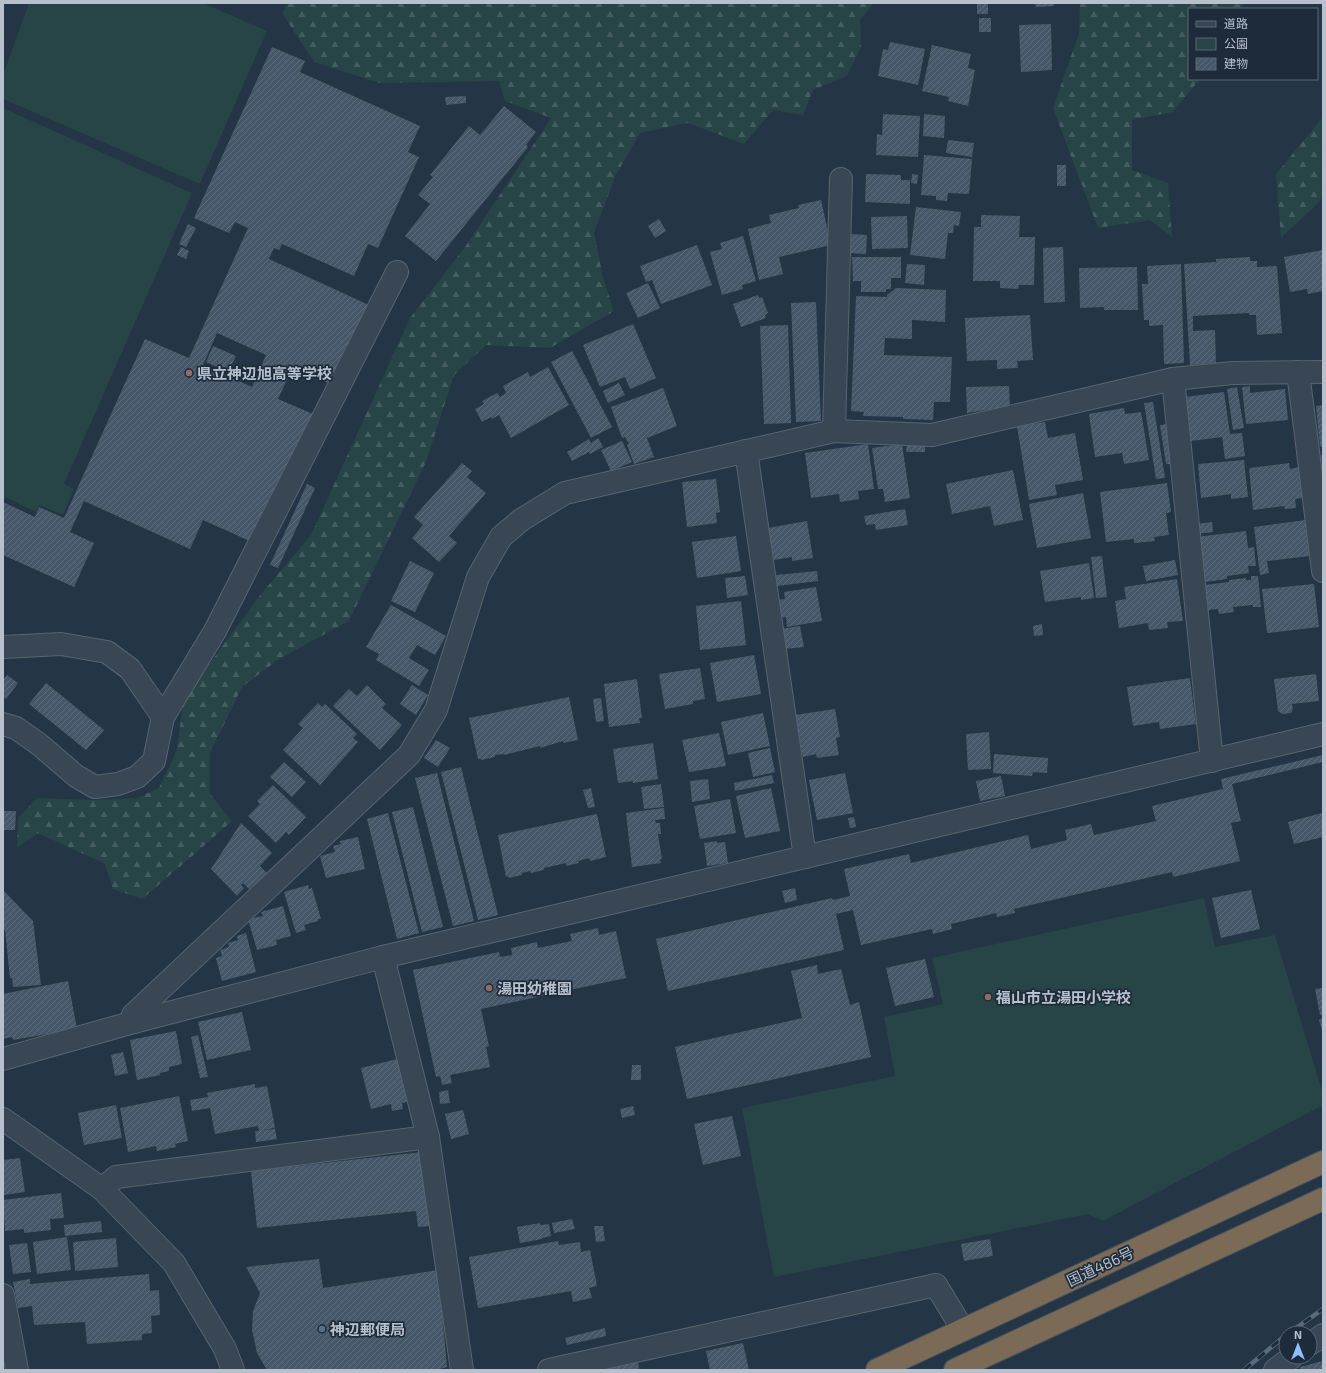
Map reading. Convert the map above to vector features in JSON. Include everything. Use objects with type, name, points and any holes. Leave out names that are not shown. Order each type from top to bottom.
[{"type":"highway","name":"国道486号","points":[[877,1370],[1323,1162]]},
{"type":"highway","points":[[955,1370],[1323,1199]]},
{"type":"street","points":[[834,431],[841,179]]},
{"type":"street","points":[[3,724],[16,728],[40,745],[76,776],[95,787],[118,784],[137,777],[154,760],[163,717],[216,631],[397,272]]},
{"type":"street","points":[[1298,372],[1323,571]]},
{"type":"street","points":[[134,1022],[132,1015],[409,755],[436,710],[478,577],[501,537],[521,520],[565,493],[834,431],[932,435],[1173,379],[1233,373],[1323,372]]},
{"type":"street","points":[[1173,379],[1212,761]]},
{"type":"street","points":[[746,451],[804,857]]},
{"type":"street","points":[[3,647],[61,644],[107,652],[130,669],[163,717]]},
{"type":"street","points":[[3,1059],[134,1022],[383,957],[1323,734]]},
{"type":"street","points":[[383,957],[428,1137],[462,1370]]},
{"type":"street","points":[[3,1119],[102,1189],[174,1263],[225,1349],[233,1370]]},
{"type":"street","points":[[102,1189],[116,1177],[428,1137]]},
{"type":"street","points":[[549,1370],[936,1285],[963,1330]]},
{"type":"street","points":[[3,1295],[17,1370]]},
{"type":"green space","points":[[29,3],[203,3],[267,31],[200,184],[3,99],[3,75]]},
{"type":"green space","points":[[287,3],[874,3],[860,20],[861,47],[847,76],[813,90],[803,115],[773,110],[744,144],[688,123],[640,133],[616,175],[594,232],[603,278],[614,311],[550,348],[486,345],[454,375],[426,462],[349,621],[279,659],[242,687],[210,753],[210,794],[232,821],[142,899],[113,889],[105,864],[38,833],[17,848],[18,818],[37,798],[93,800],[137,798],[159,788],[176,752],[184,698],[261,594],[311,535],[410,318],[465,247],[551,118],[505,101],[499,81],[379,83],[314,62],[282,13]]},
{"type":"green space","points":[[1080,3],[1246,3],[1241,8],[1188,8],[1188,80],[1199,80],[1173,112],[1132,120],[1132,170],[1168,183],[1172,237],[1150,220],[1098,228],[1053,108],[1079,33]]},
{"type":"green space","points":[[3,108],[192,193],[64,484],[74,489],[63,515],[39,505],[36,512],[3,496]]},
{"type":"green space","points":[[1323,117],[1323,196],[1318,203],[1281,238],[1276,174]]},
{"type":"green space","points":[[1204,898],[1215,947],[1275,935],[1323,1094],[1323,1105],[1103,1221],[1088,1214],[774,1277],[742,1108],[895,1076],[884,1017],[943,1004],[932,958]]},
{"type":"building","points":[[977,3],[988,3],[988,14],[977,14]]},
{"type":"building","points":[[1035,3],[1053,3],[1054,6],[1036,7]]},
{"type":"building","points":[[979,18],[991,18],[991,32],[979,32]]},
{"type":"building","points":[[1051,24],[1052,70],[1021,72],[1019,25]]},
{"type":"building","points":[[890,42],[925,49],[918,85],[878,76],[883,49],[888,50]]},
{"type":"building","points":[[932,45],[971,54],[968,68],[975,70],[968,106],[948,101],[949,97],[922,91]]},
{"type":"building","points":[[272,47],[305,61],[300,72],[420,126],[408,152],[419,157],[378,248],[368,244],[354,276],[282,244],[279,250],[274,248],[269,259],[371,306],[335,386],[293,367],[278,399],[313,414],[254,543],[203,520],[190,549],[84,501],[70,532],[94,543],[74,587],[3,555],[3,502],[35,517],[39,507],[64,518],[145,339],[189,358],[248,228],[235,222],[229,233],[194,218]],"holes":[[[217,333],[266,355],[252,387],[203,365]]]},
{"type":"building","points":[[466,96],[466,103],[446,105],[445,97]]},
{"type":"building","points":[[504,106],[536,132],[526,145],[528,147],[436,261],[405,236],[430,204],[418,195],[433,177],[430,175],[469,126],[480,135]]},
{"type":"building","points":[[883,114],[920,116],[918,157],[876,155],[877,134],[882,135]]},
{"type":"building","points":[[924,114],[945,116],[944,138],[923,136]]},
{"type":"building","points":[[948,140],[974,143],[972,157],[946,153]]},
{"type":"building","points":[[924,155],[972,159],[969,194],[948,193],[947,201],[936,200],[936,196],[921,195]]},
{"type":"building","points":[[1057,165],[1066,165],[1066,186],[1057,186]]},
{"type":"building","points":[[866,174],[901,175],[901,180],[910,180],[910,204],[865,202]]},
{"type":"building","points":[[912,174],[918,175],[917,184],[911,183]]},
{"type":"building","points":[[821,200],[831,245],[779,257],[783,274],[759,280],[748,229],[771,223],[769,215],[799,208],[798,205]]},
{"type":"building","points":[[916,207],[961,212],[959,226],[954,225],[953,233],[948,233],[945,259],[910,255]]},
{"type":"building","points":[[981,215],[1020,216],[1019,237],[1035,237],[1034,285],[1019,285],[1018,289],[1000,288],[1000,281],[973,281],[974,227],[981,227]]},
{"type":"building","points":[[907,216],[908,248],[872,249],[871,217]]},
{"type":"building","points":[[659,219],[666,231],[655,238],[648,226]]},
{"type":"building","points":[[188,224],[196,228],[186,247],[179,244]]},
{"type":"building","points":[[850,234],[867,235],[866,254],[849,253]]},
{"type":"building","points":[[743,236],[756,281],[742,285],[743,289],[722,295],[710,252],[722,249],[720,243]]},
{"type":"building","points":[[697,245],[712,285],[661,304],[652,280],[646,282],[640,266]]},
{"type":"building","points":[[181,247],[189,251],[186,259],[177,255]]},
{"type":"building","points":[[1063,247],[1065,302],[1044,303],[1043,248]]},
{"type":"building","points":[[1323,250],[1323,291],[1308,294],[1307,289],[1290,292],[1284,257]]},
{"type":"building","points":[[852,257],[901,257],[901,278],[891,278],[891,289],[886,289],[886,292],[861,292],[861,281],[853,281]]},
{"type":"building","points":[[1250,257],[1250,261],[1257,261],[1257,267],[1277,266],[1282,333],[1257,335],[1256,315],[1249,315],[1249,313],[1193,316],[1193,331],[1215,330],[1216,363],[1190,365],[1184,264],[1216,262],[1216,259]]},
{"type":"building","points":[[907,264],[925,265],[924,285],[905,283]]},
{"type":"building","points":[[1181,264],[1184,363],[1164,364],[1163,325],[1149,326],[1149,320],[1144,320],[1142,284],[1148,284],[1147,266]]},
{"type":"building","points":[[1137,267],[1138,310],[1104,310],[1104,307],[1080,308],[1079,268]]},
{"type":"building","points":[[648,283],[660,308],[638,318],[626,293]]},
{"type":"building","points":[[896,288],[946,290],[945,322],[912,320],[912,339],[885,338],[884,355],[952,357],[950,402],[934,402],[933,420],[903,419],[903,417],[863,416],[864,412],[851,411],[856,296],[887,297],[887,295]]},
{"type":"building","points":[[758,295],[759,298],[762,297],[768,313],[765,315],[766,318],[741,327],[733,304]]},
{"type":"building","points":[[816,302],[821,421],[796,422],[791,303]]},
{"type":"building","points":[[1030,315],[1033,360],[1017,361],[1018,368],[997,369],[997,360],[967,361],[965,318]]},
{"type":"building","points":[[633,324],[656,378],[630,389],[625,377],[600,387],[583,345]]},
{"type":"building","points":[[788,325],[791,423],[764,424],[760,326]]},
{"type":"building","points":[[213,346],[236,356],[228,372],[206,362]]},
{"type":"building","points":[[572,351],[612,427],[591,438],[551,362]]},
{"type":"building","points":[[548,367],[569,405],[511,438],[499,415],[482,422],[475,409],[484,404],[482,401],[497,393],[500,397],[506,393],[503,386],[528,372],[530,377]]},
{"type":"building","points":[[619,383],[625,395],[608,403],[603,391]]},
{"type":"building","points":[[1009,386],[1010,406],[967,413],[966,387]]},
{"type":"building","points":[[1250,386],[1250,393],[1285,389],[1288,420],[1246,424],[1242,387]]},
{"type":"building","points":[[1237,387],[1244,428],[1233,430],[1227,389]]},
{"type":"building","points":[[663,388],[677,426],[647,438],[654,457],[634,464],[627,445],[629,444],[625,437],[622,438],[611,407]]},
{"type":"building","points":[[1224,392],[1230,434],[1242,433],[1245,456],[1225,459],[1222,437],[1191,441],[1185,397]]},
{"type":"building","points":[[1153,402],[1165,478],[1156,479],[1144,403]]},
{"type":"building","points":[[1323,405],[1323,446],[1320,447],[1316,406]]},
{"type":"building","points":[[1124,408],[1125,414],[1141,412],[1149,460],[1124,464],[1122,453],[1095,457],[1089,414]]},
{"type":"building","points":[[1045,422],[1048,438],[1075,433],[1083,480],[1055,485],[1057,495],[1029,500],[1017,426]]},
{"type":"building","points":[[1169,424],[1174,464],[1166,464],[1160,425]]},
{"type":"building","points":[[598,438],[603,447],[590,454],[589,452],[572,461],[567,452],[589,439],[591,443]]},
{"type":"building","points":[[622,441],[632,462],[611,471],[601,450]]},
{"type":"building","points":[[907,442],[925,443],[925,452],[906,452]]},
{"type":"building","points":[[868,444],[874,489],[858,491],[859,499],[840,502],[839,494],[811,498],[805,453]]},
{"type":"building","points":[[902,444],[910,498],[885,502],[883,489],[878,489],[872,448]]},
{"type":"building","points":[[1321,455],[1323,455],[1323,465],[1322,465]]},
{"type":"building","points":[[1244,460],[1248,497],[1231,499],[1231,494],[1201,498],[1198,464]]},
{"type":"building","points":[[462,463],[472,471],[467,477],[486,493],[449,536],[457,543],[439,562],[412,538],[423,525],[414,517]]},
{"type":"building","points":[[1289,463],[1290,469],[1299,467],[1303,498],[1295,499],[1296,508],[1285,509],[1284,506],[1253,510],[1249,468]]},
{"type":"building","points":[[1013,470],[1023,520],[994,526],[990,506],[952,514],[946,484]]},
{"type":"building","points":[[716,479],[720,512],[716,513],[717,523],[687,527],[682,482]]},
{"type":"building","points":[[1167,483],[1171,512],[1166,513],[1169,535],[1154,537],[1155,541],[1134,543],[1134,539],[1106,542],[1100,492]]},
{"type":"building","points":[[307,484],[315,488],[278,568],[270,565]]},
{"type":"building","points":[[1083,493],[1091,538],[1037,548],[1029,504]]},
{"type":"building","points":[[905,509],[908,525],[876,530],[875,524],[866,525],[864,516]]},
{"type":"building","points":[[1306,520],[1310,556],[1267,561],[1269,573],[1260,575],[1254,527]]},
{"type":"building","points":[[807,521],[813,558],[792,561],[792,557],[774,560],[768,528]]},
{"type":"building","points":[[1212,522],[1213,532],[1196,534],[1195,524]]},
{"type":"building","points":[[1246,531],[1248,548],[1254,547],[1256,566],[1248,566],[1249,573],[1227,576],[1227,579],[1205,582],[1204,570],[1201,571],[1196,537]]},
{"type":"building","points":[[736,536],[741,571],[697,578],[692,542]]},
{"type":"building","points":[[1102,556],[1107,597],[1096,598],[1091,557]]},
{"type":"building","points":[[1175,560],[1178,575],[1146,581],[1143,566]]},
{"type":"building","points":[[410,561],[434,573],[415,612],[391,601]]},
{"type":"building","points":[[1089,563],[1094,598],[1081,600],[1081,597],[1045,602],[1040,571]]},
{"type":"building","points":[[817,571],[818,581],[777,586],[776,575]]},
{"type":"building","points":[[745,576],[748,595],[727,598],[725,578]]},
{"type":"building","points":[[1251,576],[1258,576],[1261,607],[1253,607],[1253,605],[1233,607],[1234,612],[1219,614],[1218,609],[1208,610],[1205,585],[1246,578],[1246,580],[1251,580]]},
{"type":"building","points":[[1177,579],[1183,621],[1167,622],[1168,628],[1149,630],[1148,623],[1119,628],[1115,601],[1126,599],[1124,587]]},
{"type":"building","points":[[1314,584],[1319,627],[1267,633],[1262,589]]},
{"type":"building","points":[[816,587],[822,621],[787,627],[786,617],[780,618],[777,600],[785,599],[784,592]]},
{"type":"building","points":[[741,601],[746,645],[700,650],[696,606]]},
{"type":"building","points":[[391,605],[446,636],[435,655],[417,645],[409,658],[429,670],[419,686],[376,660],[379,654],[366,647]]},
{"type":"building","points":[[1042,624],[1043,635],[1034,636],[1033,626]]},
{"type":"building","points":[[800,626],[804,647],[784,649],[781,629]]},
{"type":"building","points":[[754,655],[761,694],[717,702],[710,663]]},
{"type":"building","points":[[700,668],[705,699],[693,701],[693,704],[665,709],[659,674]]},
{"type":"building","points":[[1316,674],[1319,701],[1292,704],[1293,709],[1291,713],[1282,714],[1278,711],[1274,679]]},
{"type":"building","points":[[7,675],[18,683],[6,699],[3,696],[3,680]]},
{"type":"building","points":[[1190,678],[1196,724],[1160,729],[1159,722],[1133,726],[1127,687]]},
{"type":"building","points":[[637,679],[642,718],[639,718],[640,723],[609,727],[604,684]]},
{"type":"building","points":[[46,683],[104,730],[86,750],[29,704]]},
{"type":"building","points":[[367,685],[386,704],[382,708],[402,725],[380,750],[333,706],[349,689],[357,696]]},
{"type":"building","points":[[412,685],[428,695],[416,715],[400,704]]},
{"type":"building","points":[[569,697],[578,740],[563,743],[563,741],[540,748],[540,746],[504,755],[495,755],[495,757],[481,760],[478,759],[469,718]]},
{"type":"building","points":[[601,698],[604,721],[596,722],[593,699]]},
{"type":"building","points":[[318,703],[322,707],[325,704],[357,734],[353,738],[358,742],[320,785],[283,750],[303,728],[298,724]]},
{"type":"building","points":[[835,709],[840,737],[836,738],[839,755],[817,758],[816,754],[803,757],[795,715]]},
{"type":"building","points":[[763,713],[770,746],[728,755],[721,722]]},
{"type":"building","points":[[989,732],[991,769],[968,770],[966,734]]},
{"type":"building","points":[[719,733],[726,766],[689,772],[682,740]]},
{"type":"building","points":[[436,740],[450,748],[438,767],[424,758]]},
{"type":"building","points":[[653,743],[658,779],[633,783],[633,781],[618,783],[613,749]]},
{"type":"building","points":[[770,748],[775,772],[753,777],[748,753]]},
{"type":"building","points":[[994,754],[1048,758],[1047,773],[1033,772],[1032,776],[993,773]]},
{"type":"building","points":[[1323,755],[1323,762],[1232,784],[1241,821],[1231,823],[1240,861],[1173,877],[1172,872],[1014,909],[1015,913],[997,917],[996,913],[951,924],[952,929],[933,934],[932,929],[861,945],[853,910],[836,914],[844,950],[668,991],[656,939],[832,898],[833,900],[850,896],[844,869],[909,854],[911,863],[1028,835],[1031,849],[1067,840],[1065,830],[1091,824],[1094,835],[1156,821],[1152,806],[1223,789],[1221,779]]},
{"type":"building","points":[[284,762],[306,782],[292,797],[270,777]]},
{"type":"building","points":[[461,767],[498,915],[478,920],[441,772]]},
{"type":"building","points":[[437,773],[474,921],[453,926],[415,778]]},
{"type":"building","points":[[845,773],[853,813],[817,820],[809,780]]},
{"type":"building","points":[[772,775],[774,783],[735,791],[734,783]]},
{"type":"building","points":[[1001,776],[1005,796],[980,801],[976,781]]},
{"type":"building","points":[[708,779],[710,799],[692,802],[690,781]]},
{"type":"building","points":[[661,784],[664,807],[644,809],[641,787]]},
{"type":"building","points":[[273,785],[306,817],[289,835],[286,832],[276,843],[248,816],[260,804],[257,801]]},
{"type":"building","points":[[591,788],[595,807],[588,808],[583,790]]},
{"type":"building","points":[[771,788],[780,831],[745,838],[736,796]]},
{"type":"building","points":[[730,799],[736,833],[700,839],[694,806]]},
{"type":"building","points":[[413,807],[443,927],[422,932],[392,812]]},
{"type":"building","points":[[664,808],[665,819],[655,820],[656,823],[660,823],[661,834],[658,834],[662,859],[660,859],[661,863],[632,867],[626,813]]},
{"type":"building","points":[[3,811],[16,811],[15,830],[3,830]]},
{"type":"building","points":[[388,813],[419,933],[397,939],[367,819]]},
{"type":"building","points":[[1322,813],[1323,837],[1294,844],[1288,822]]},
{"type":"building","points":[[597,814],[606,857],[590,861],[589,858],[578,861],[579,863],[566,866],[566,863],[544,868],[544,870],[531,873],[530,871],[522,873],[522,875],[509,878],[508,876],[506,877],[498,835]]},
{"type":"building","points":[[854,817],[856,827],[850,828],[848,818]]},
{"type":"building","points":[[241,823],[272,853],[260,866],[267,873],[249,889],[243,883],[241,885],[244,888],[237,896],[211,869]]},
{"type":"building","points":[[358,837],[365,869],[326,878],[320,856],[335,852],[333,846],[341,844],[340,841]]},
{"type":"building","points":[[717,841],[717,843],[725,842],[728,863],[707,866],[704,843]]},
{"type":"building","points":[[308,885],[309,889],[312,888],[321,919],[304,925],[306,930],[296,933],[284,892]]},
{"type":"building","points":[[795,888],[797,900],[785,903],[782,891]]},
{"type":"building","points":[[3,890],[33,921],[41,985],[13,987],[12,978],[10,978],[5,930],[3,930]]},
{"type":"building","points":[[1251,890],[1260,929],[1221,938],[1212,898]]},
{"type":"building","points":[[283,906],[291,936],[276,940],[277,945],[257,950],[248,919],[263,916],[261,912]]},
{"type":"building","points":[[598,928],[599,935],[616,931],[626,978],[481,1009],[489,1046],[486,1047],[490,1067],[450,1075],[452,1083],[442,1085],[440,1076],[436,1077],[413,970],[499,952],[500,957],[512,955],[511,948],[537,942],[538,948],[572,941],[570,934]]},
{"type":"building","points":[[246,933],[256,972],[222,981],[216,958],[222,956],[220,950],[229,947],[228,943],[238,940],[237,936]]},
{"type":"building","points":[[925,959],[934,997],[895,1006],[886,968]]},
{"type":"building","points":[[817,965],[818,974],[841,969],[850,1005],[859,1002],[871,1057],[687,1099],[675,1047],[802,1018],[791,971]]},
{"type":"building","points":[[68,981],[77,1029],[13,1040],[12,1037],[3,1039],[3,994]]},
{"type":"building","points":[[1323,988],[1323,1015],[1320,1015],[1315,989]]},
{"type":"building","points":[[242,1012],[251,1050],[207,1060],[198,1022]]},
{"type":"building","points":[[1323,1018],[1323,1034],[1319,1020]]},
{"type":"building","points":[[176,1031],[182,1064],[169,1067],[169,1071],[160,1073],[160,1075],[137,1080],[130,1040]]},
{"type":"building","points":[[198,1035],[208,1077],[200,1078],[191,1037]]},
{"type":"building","points":[[123,1052],[128,1073],[115,1076],[111,1055]]},
{"type":"building","points":[[401,1058],[411,1101],[402,1103],[403,1109],[392,1111],[391,1104],[371,1109],[361,1068]]},
{"type":"building","points":[[632,1065],[641,1065],[641,1080],[631,1080]]},
{"type":"building","points":[[255,1084],[255,1088],[267,1086],[275,1128],[261,1130],[275,1129],[277,1139],[256,1142],[255,1131],[259,1131],[258,1126],[215,1134],[210,1108],[192,1111],[190,1100],[208,1097],[207,1093]]},
{"type":"building","points":[[448,1090],[450,1103],[440,1104],[439,1092]]},
{"type":"building","points":[[179,1096],[188,1141],[175,1144],[176,1147],[157,1151],[156,1146],[128,1152],[120,1108]]},
{"type":"building","points":[[116,1105],[122,1138],[84,1145],[78,1113]]},
{"type":"building","points":[[633,1106],[635,1115],[622,1118],[620,1109]]},
{"type":"building","points":[[463,1110],[469,1134],[451,1139],[445,1114]]},
{"type":"building","points":[[732,1116],[741,1156],[703,1165],[694,1124]]},
{"type":"building","points":[[422,1152],[430,1226],[418,1227],[416,1211],[257,1228],[251,1171]]},
{"type":"building","points":[[20,1158],[25,1192],[3,1195],[3,1160]]},
{"type":"building","points":[[61,1193],[64,1218],[50,1219],[51,1230],[24,1233],[24,1229],[5,1231],[3,1200]]},
{"type":"building","points":[[572,1219],[575,1229],[554,1233],[552,1223]]},
{"type":"building","points":[[101,1221],[102,1232],[65,1236],[64,1225]]},
{"type":"building","points":[[540,1223],[540,1225],[549,1224],[551,1236],[520,1243],[517,1227]]},
{"type":"building","points":[[594,1226],[603,1226],[605,1241],[596,1242]]},
{"type":"building","points":[[67,1237],[71,1270],[37,1274],[33,1242]]},
{"type":"building","points":[[116,1238],[118,1267],[75,1271],[73,1242]]},
{"type":"building","points":[[990,1239],[993,1256],[964,1261],[961,1244]]},
{"type":"building","points":[[558,1241],[559,1245],[580,1242],[581,1252],[590,1250],[597,1286],[589,1288],[592,1298],[573,1302],[571,1291],[478,1308],[469,1257]]},
{"type":"building","points":[[27,1243],[31,1272],[13,1274],[9,1245]]},
{"type":"building","points":[[319,1259],[323,1288],[438,1270],[447,1367],[436,1370],[267,1370],[257,1353],[252,1330],[253,1311],[260,1293],[246,1267]]},
{"type":"building","points":[[149,1274],[150,1291],[159,1290],[160,1315],[151,1316],[152,1333],[142,1334],[142,1340],[87,1344],[85,1322],[34,1325],[32,1306],[18,1308],[13,1282],[30,1279],[30,1284]]},
{"type":"building","points":[[605,1328],[606,1336],[567,1345],[565,1338]]},
{"type":"building","points":[[743,1343],[749,1370],[710,1370],[706,1351]]},
{"type":"building","points":[[638,1360],[639,1370],[604,1370],[604,1367]]},
{"type":"building","points":[[1323,1361],[1323,1370],[1301,1370],[1300,1367],[1318,1365],[1318,1362]]},
{"type":"railway","points":[[1300,1325],[1323,1309]]},
{"type":"railway","points":[[1244,1370],[1278,1342]]},
{"type":"place","name":"県立神辺旭高等学校","points":[[189,373]]},
{"type":"place","name":"湯田幼稚園","points":[[489,988]]},
{"type":"place","name":"福山市立湯田小学校","points":[[988,997]]},
{"type":"place","name":"神辺郵便局","points":[[322,1329]]}]
